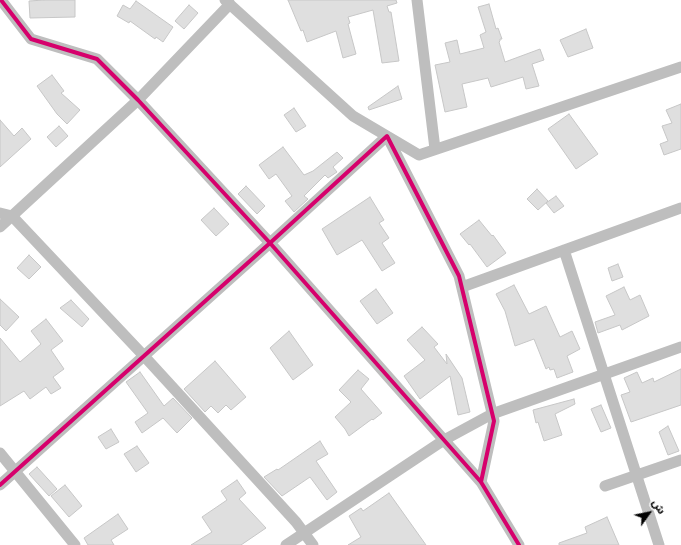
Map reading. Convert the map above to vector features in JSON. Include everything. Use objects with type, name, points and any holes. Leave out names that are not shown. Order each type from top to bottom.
[{"type":"street","points":[[1,0],[31,39],[97,59],[138,100],[270,242],[481,482],[519,545]]},
{"type":"street","points":[[417,0],[435,149]]},
{"type":"street","points":[[0,227],[138,100],[228,2],[353,116],[419,155],[681,67]]},
{"type":"street","points":[[0,484],[387,136]]},
{"type":"street","points":[[387,136],[459,276],[462,287],[494,421],[481,482]]},
{"type":"street","points":[[462,287],[681,208]]},
{"type":"street","points":[[0,213],[12,216],[144,356],[296,522],[313,545]]},
{"type":"street","points":[[564,250],[659,545]]},
{"type":"street","points":[[286,545],[444,440],[492,414],[681,347]]},
{"type":"street","points":[[0,453],[75,545]]},
{"type":"street","points":[[605,486],[681,460]]},
{"type":"building","points":[[75,0],[75,17],[30,18],[29,1]]},
{"type":"building","points":[[288,0],[396,0],[397,3],[387,6],[389,12],[391,12],[399,61],[382,63],[373,10],[348,17],[350,23],[348,24],[356,54],[343,58],[336,31],[307,42],[303,30],[301,31]]},
{"type":"building","points":[[136,1],[173,27],[163,42],[156,37],[155,39],[130,21],[129,23],[117,16],[123,5],[130,9]]},
{"type":"building","points":[[489,4],[496,29],[498,28],[502,39],[500,39],[499,42],[505,62],[540,49],[544,60],[532,64],[539,86],[526,89],[523,77],[491,87],[488,78],[462,84],[467,107],[445,112],[435,65],[450,62],[445,43],[457,40],[460,54],[484,48],[480,35],[486,32],[478,7]]},
{"type":"building","points":[[189,5],[198,13],[184,29],[175,21]]},
{"type":"building","points":[[586,29],[593,48],[568,57],[560,40]]},
{"type":"building","points":[[52,75],[64,91],[61,93],[80,110],[67,124],[57,114],[37,86]]},
{"type":"building","points":[[398,86],[402,99],[369,110],[368,107]]},
{"type":"building","points":[[681,104],[681,149],[664,155],[660,144],[668,141],[662,126],[672,123],[666,110]]},
{"type":"building","points":[[294,108],[306,126],[296,132],[284,115]]},
{"type":"building","points":[[569,114],[598,154],[576,169],[548,129]]},
{"type":"building","points":[[0,120],[14,136],[22,128],[31,139],[0,167]]},
{"type":"building","points":[[59,126],[68,136],[56,147],[47,137]]},
{"type":"building","points":[[283,147],[304,175],[313,171],[337,152],[343,158],[333,167],[337,172],[328,178],[325,175],[304,196],[308,199],[294,212],[285,201],[292,196],[276,174],[269,179],[259,165]]},
{"type":"building","points":[[246,186],[265,206],[257,214],[238,194]]},
{"type":"building","points":[[537,189],[548,201],[538,210],[527,199]]},
{"type":"building","points":[[556,196],[564,206],[554,213],[546,203]]},
{"type":"building","points":[[370,197],[384,220],[379,223],[389,238],[382,243],[395,263],[382,271],[362,240],[337,255],[322,229]]},
{"type":"building","points":[[214,208],[229,224],[216,236],[201,220]]},
{"type":"building","points":[[479,220],[492,236],[493,235],[506,253],[487,267],[470,244],[469,245],[460,234]]},
{"type":"building","points":[[29,255],[41,267],[29,279],[17,268]]},
{"type":"building","points":[[618,264],[623,277],[612,281],[608,268]]},
{"type":"building","points":[[514,285],[529,314],[546,306],[560,337],[572,331],[580,349],[567,356],[573,372],[557,378],[554,369],[550,370],[549,367],[546,369],[534,339],[515,346],[505,311],[496,294]]},
{"type":"building","points":[[624,287],[630,300],[640,295],[649,316],[622,330],[620,325],[598,333],[595,322],[615,315],[606,296]]},
{"type":"building","points":[[376,289],[393,313],[377,324],[360,301]]},
{"type":"building","points":[[0,299],[19,317],[6,331],[0,325]]},
{"type":"building","points":[[71,300],[89,319],[82,327],[60,308]]},
{"type":"building","points":[[46,319],[63,341],[51,350],[64,369],[53,377],[61,388],[51,394],[46,387],[30,399],[24,391],[0,406],[0,338],[20,362],[41,344],[31,331]]},
{"type":"building","points":[[422,327],[438,344],[434,347],[447,364],[446,354],[462,378],[470,412],[458,415],[450,376],[420,399],[404,376],[425,360],[407,340]]},
{"type":"building","points":[[289,331],[313,365],[293,380],[270,348]]},
{"type":"building","points":[[215,361],[246,397],[231,410],[226,405],[218,413],[211,406],[205,412],[184,389]]},
{"type":"building","points":[[681,369],[681,405],[631,422],[621,395],[630,392],[624,378],[637,372],[642,383],[653,378],[654,382]]},
{"type":"building","points":[[358,370],[369,379],[361,389],[382,413],[349,436],[335,417],[351,402],[339,390]]},
{"type":"building","points":[[140,372],[164,406],[173,398],[192,418],[177,433],[163,418],[142,433],[135,422],[148,413],[126,382]]},
{"type":"building","points":[[574,399],[575,404],[555,414],[562,435],[544,441],[538,422],[536,423],[533,410]]},
{"type":"building","points":[[601,405],[611,428],[601,432],[591,409]]},
{"type":"building","points":[[668,426],[679,451],[668,455],[659,432]]},
{"type":"building","points":[[111,429],[119,442],[106,449],[98,437]]},
{"type":"building","points":[[320,441],[328,454],[316,461],[337,492],[327,500],[310,477],[282,496],[264,477],[277,469],[278,470]]},
{"type":"building","points":[[137,446],[149,463],[136,472],[124,454]]},
{"type":"building","points":[[37,467],[57,489],[49,496],[29,474]]},
{"type":"building","points":[[237,480],[246,493],[239,499],[266,528],[241,545],[191,545],[212,532],[202,517],[227,500],[221,491]]},
{"type":"building","points":[[65,485],[82,506],[69,517],[51,496]]},
{"type":"building","points":[[389,493],[426,545],[348,545],[361,537],[349,516],[361,508],[363,511]]},
{"type":"building","points":[[118,514],[128,529],[111,540],[114,545],[88,545],[84,538]]},
{"type":"building","points":[[607,517],[619,545],[559,545],[559,543],[587,533],[585,527]]},
{"type":"cycle path","points":[[1,0],[31,39],[97,59],[138,100],[270,243],[481,482],[519,545]]},
{"type":"cycle path","points":[[0,485],[387,136],[459,276],[494,421],[481,482]]}]
